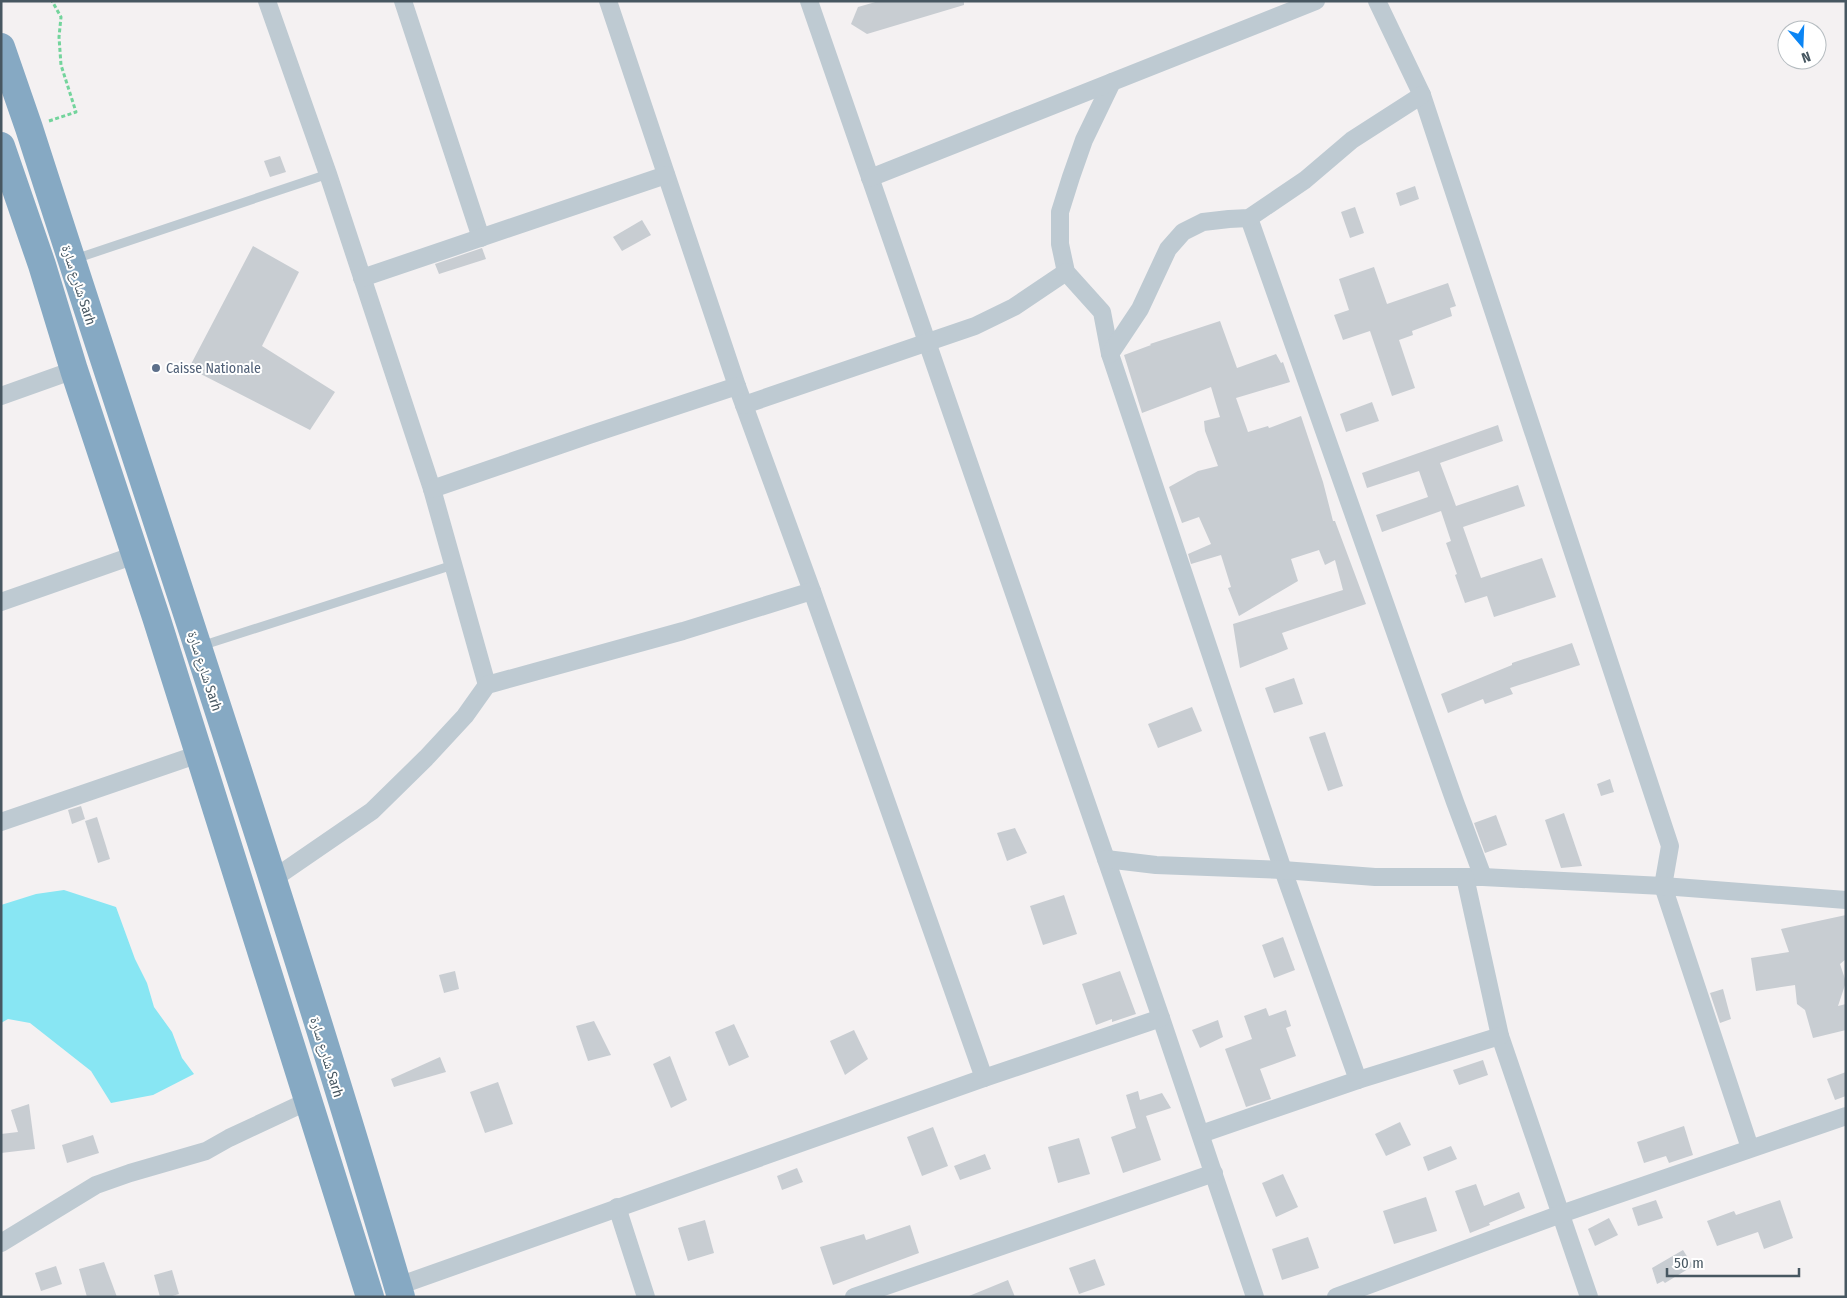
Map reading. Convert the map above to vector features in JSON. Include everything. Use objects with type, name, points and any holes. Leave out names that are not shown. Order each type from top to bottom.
[{"type":"highway","name":"شارع سارة Sarh","points":[[1,47],[72,260],[272,879],[399,1291]]},
{"type":"highway","points":[[1,146],[42,265],[74,370],[199,754],[370,1297]]},
{"type":"street","points":[[267,1],[328,174],[432,490],[487,685]]},
{"type":"street","points":[[403,1],[481,238]]},
{"type":"street","points":[[608,1],[737,386],[812,591],[984,1078]]},
{"type":"street","points":[[809,1],[1201,1134],[1255,1297]]},
{"type":"street","points":[[870,178],[1316,1]]},
{"type":"street","points":[[1377,1],[1422,95],[1670,846],[1662,886],[1750,1148]]},
{"type":"street","points":[[1112,82],[1084,140],[1060,212],[1060,244],[1066,272],[1102,312],[1110,354],[1284,870],[1358,1080]]},
{"type":"street","points":[[1110,354],[1140,309],[1168,249],[1183,232],[1203,222],[1229,218],[1249,218],[1305,180],[1352,140],[1422,95]]},
{"type":"street","points":[[362,278],[666,175]]},
{"type":"street","points":[[1249,218],[1451,792],[1483,877]]},
{"type":"street","points":[[744,405],[975,326],[1014,307],[1066,272]]},
{"type":"street","points":[[1,396],[74,370]]},
{"type":"street","points":[[432,490],[588,434],[737,386]]},
{"type":"street","points":[[1,602],[135,555]]},
{"type":"street","points":[[272,879],[372,811],[426,758],[465,716],[487,685],[682,631],[812,591]]},
{"type":"street","points":[[1,822],[199,754]]},
{"type":"street","points":[[1106,859],[1156,865],[1284,870],[1375,877],[1483,877],[1662,886],[1846,900]]},
{"type":"street","points":[[1465,877],[1500,1036],[1589,1297]]},
{"type":"street","points":[[399,1291],[618,1208],[984,1078],[1161,1018]]},
{"type":"street","points":[[1201,1134],[1358,1080],[1500,1036]]},
{"type":"street","points":[[1,1243],[96,1185],[206,1151],[229,1138],[308,1101]]},
{"type":"street","points":[[1336,1297],[1561,1214],[1846,1116]]},
{"type":"street","points":[[854,1297],[1214,1173]]},
{"type":"street","points":[[618,1208],[646,1297]]},
{"type":"lane","points":[[72,260],[328,174]]},
{"type":"lane","points":[[198,648],[453,565]]},
{"type":"path","points":[[29,128],[76,112],[61,65],[59,37],[61,17],[52,1]]},
{"type":"water","points":[[64,890],[116,907],[135,959],[147,983],[154,1007],[172,1032],[182,1058],[194,1074],[153,1095],[111,1103],[91,1071],[30,1023],[8,1019],[1,1023],[1,905],[36,894]]},
{"type":"building","points":[[879,1],[964,1],[964,5],[867,34],[851,24],[858,7]]},
{"type":"building","points":[[280,156],[286,172],[270,177],[264,161]]},
{"type":"building","points":[[1415,186],[1419,199],[1400,206],[1396,193]]},
{"type":"building","points":[[1355,207],[1364,233],[1350,238],[1341,212]]},
{"type":"building","points":[[642,220],[651,235],[622,251],[613,237]]},
{"type":"building","points":[[253,246],[299,272],[262,346],[335,392],[310,430],[189,368]]},
{"type":"building","points":[[482,248],[486,259],[439,274],[435,264]]},
{"type":"building","points":[[1374,267],[1387,304],[1448,283],[1456,306],[1450,308],[1452,316],[1412,331],[1413,335],[1399,340],[1415,388],[1392,396],[1370,331],[1343,340],[1334,315],[1349,310],[1339,279]]},
{"type":"building","points":[[1220,321],[1237,368],[1276,354],[1281,363],[1283,362],[1290,382],[1236,398],[1248,432],[1268,426],[1269,428],[1301,416],[1323,482],[1333,521],[1335,521],[1366,604],[1282,633],[1288,649],[1240,668],[1233,624],[1343,590],[1335,560],[1325,565],[1319,550],[1291,559],[1298,581],[1239,616],[1228,588],[1231,587],[1221,555],[1191,564],[1188,554],[1211,544],[1199,517],[1182,523],[1169,487],[1198,471],[1218,466],[1205,431],[1204,421],[1220,417],[1211,387],[1142,413],[1124,355],[1150,344]]},
{"type":"building","points":[[1372,402],[1379,421],[1346,432],[1340,414]]},
{"type":"building","points":[[1498,425],[1503,441],[1440,463],[1456,506],[1518,485],[1525,506],[1463,527],[1481,578],[1542,558],[1556,597],[1494,617],[1487,596],[1465,603],[1446,543],[1451,541],[1441,511],[1382,532],[1376,515],[1428,497],[1419,471],[1367,488],[1362,473]]},
{"type":"building","points":[[1572,643],[1580,665],[1510,688],[1513,694],[1485,704],[1483,699],[1448,713],[1441,694],[1512,665],[1512,663]]},
{"type":"building","points":[[1294,678],[1303,704],[1274,713],[1265,688]]},
{"type":"building","points":[[1192,707],[1202,731],[1158,748],[1148,724]]},
{"type":"building","points":[[1325,732],[1343,786],[1328,791],[1309,737]]},
{"type":"building","points":[[1610,779],[1614,792],[1601,796],[1597,784]]},
{"type":"building","points":[[81,806],[85,819],[72,824],[68,810]]},
{"type":"building","points":[[1564,813],[1582,866],[1561,868],[1545,820]]},
{"type":"building","points":[[1496,815],[1507,845],[1485,853],[1474,823]]},
{"type":"building","points":[[97,817],[110,859],[98,863],[85,821]]},
{"type":"building","points":[[1015,828],[1027,853],[1007,861],[997,833]]},
{"type":"building","points":[[1064,895],[1077,934],[1043,945],[1030,906]]},
{"type":"building","points":[[1846,915],[1846,959],[1840,964],[1846,982],[1838,1006],[1846,1004],[1846,1030],[1813,1038],[1805,1010],[1797,1004],[1795,985],[1756,991],[1751,958],[1789,952],[1781,929]]},
{"type":"building","points":[[1283,937],[1295,970],[1274,978],[1262,945]]},
{"type":"building","points":[[455,971],[459,989],[444,993],[439,975]]},
{"type":"building","points":[[1120,971],[1136,1014],[1112,1022],[1112,1019],[1096,1025],[1082,984]]},
{"type":"building","points":[[1723,989],[1731,1019],[1720,1023],[1710,993]]},
{"type":"building","points":[[1266,1008],[1269,1016],[1286,1010],[1291,1026],[1286,1028],[1296,1056],[1260,1069],[1271,1099],[1246,1107],[1225,1049],[1252,1039],[1244,1016]]},
{"type":"building","points":[[1218,1020],[1223,1037],[1200,1048],[1192,1030]]},
{"type":"building","points":[[594,1021],[611,1055],[588,1061],[576,1026]]},
{"type":"building","points":[[734,1024],[749,1057],[729,1066],[715,1032]]},
{"type":"building","points":[[854,1030],[868,1059],[845,1075],[830,1041]]},
{"type":"building","points":[[670,1056],[687,1100],[671,1108],[653,1064]]},
{"type":"building","points":[[440,1057],[446,1072],[394,1087],[391,1079]]},
{"type":"building","points":[[1483,1060],[1488,1075],[1459,1085],[1453,1070]]},
{"type":"building","points":[[1846,1072],[1846,1096],[1835,1100],[1827,1079]]},
{"type":"building","points":[[498,1082],[513,1124],[485,1133],[470,1092]]},
{"type":"building","points":[[1138,1091],[1140,1100],[1162,1093],[1171,1108],[1146,1116],[1161,1160],[1123,1173],[1111,1137],[1136,1128],[1126,1095]]},
{"type":"building","points":[[29,1104],[35,1149],[1,1153],[1,1134],[18,1132],[11,1110]]},
{"type":"building","points":[[1400,1122],[1411,1145],[1386,1156],[1375,1134]]},
{"type":"building","points":[[1684,1126],[1693,1155],[1669,1163],[1666,1156],[1644,1163],[1637,1142]]},
{"type":"building","points":[[933,1127],[948,1166],[922,1176],[907,1137]]},
{"type":"building","points":[[93,1135],[99,1153],[67,1163],[62,1145]]},
{"type":"building","points":[[1079,1138],[1090,1174],[1058,1183],[1048,1147]]},
{"type":"building","points":[[1451,1146],[1457,1159],[1428,1171],[1423,1157]]},
{"type":"building","points":[[985,1154],[991,1169],[960,1180],[954,1166]]},
{"type":"building","points":[[797,1168],[803,1182],[782,1190],[777,1176]]},
{"type":"building","points":[[1283,1174],[1298,1207],[1276,1217],[1262,1183]]},
{"type":"building","points":[[1476,1184],[1484,1206],[1519,1192],[1525,1208],[1470,1233],[1455,1191]]},
{"type":"building","points":[[1426,1197],[1437,1231],[1394,1244],[1383,1211]]},
{"type":"building","points":[[1656,1200],[1663,1218],[1638,1226],[1632,1208]]},
{"type":"building","points":[[1780,1200],[1793,1238],[1764,1249],[1758,1232],[1717,1246],[1707,1221],[1734,1211],[1736,1215]]},
{"type":"building","points":[[1609,1218],[1618,1235],[1595,1246],[1588,1229]]},
{"type":"building","points":[[705,1220],[714,1253],[688,1261],[678,1228]]},
{"type":"building","points":[[910,1225],[919,1253],[833,1285],[820,1247],[864,1234],[866,1240]]},
{"type":"building","points":[[1308,1237],[1319,1268],[1282,1280],[1272,1249]]},
{"type":"building","points":[[1683,1250],[1693,1266],[1665,1283],[1663,1281],[1657,1284],[1652,1268]]},
{"type":"building","points":[[1095,1259],[1105,1285],[1079,1294],[1069,1268]]},
{"type":"building","points":[[104,1262],[117,1297],[87,1297],[79,1269]]},
{"type":"building","points":[[56,1266],[62,1284],[41,1291],[35,1273]]},
{"type":"building","points":[[172,1270],[179,1294],[160,1297],[154,1275]]},
{"type":"building","points":[[1008,1280],[1015,1297],[969,1297],[969,1296]]},
{"type":"place","name":"Caisse Nationale","points":[[156,368]]}]
